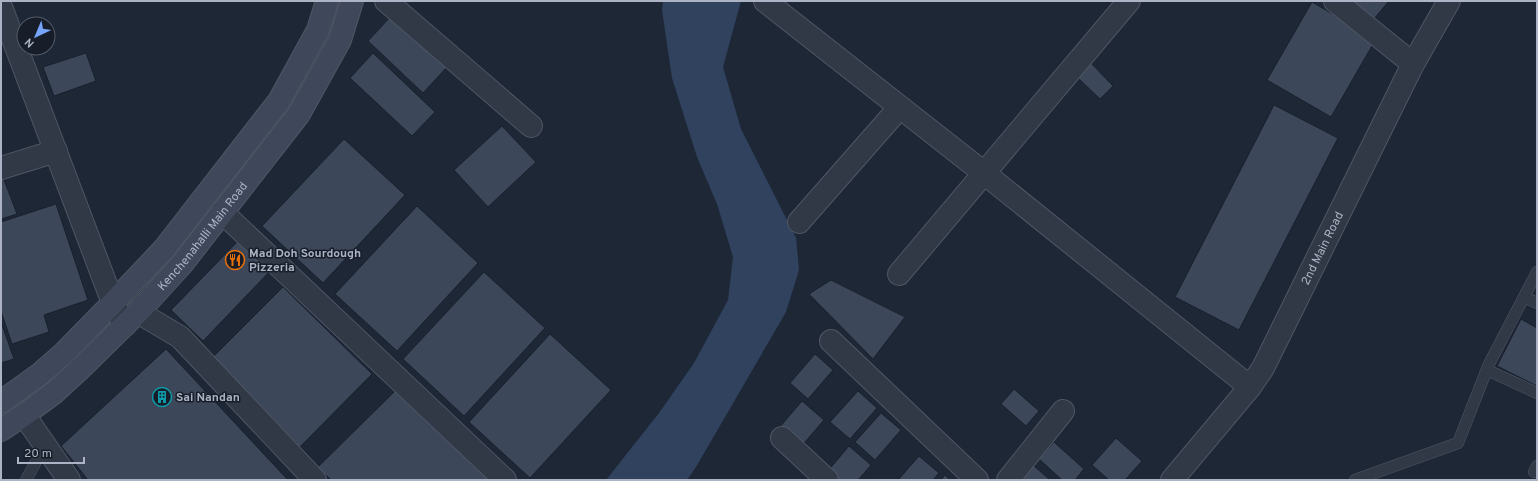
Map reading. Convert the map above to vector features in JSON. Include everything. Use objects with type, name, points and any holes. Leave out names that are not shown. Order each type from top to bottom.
[{"type":"main road","name":"Kenchenahalli Main Road","points":[[1,402],[40,374],[114,303],[164,248],[279,101],[318,30],[327,1]]},
{"type":"main road","name":"Kenchenahalli Main Road","points":[[1,430],[55,392],[132,317],[182,264],[299,114],[340,40],[352,1]]},
{"type":"street","points":[[386,1],[531,126]]},
{"type":"street","points":[[765,1],[984,173],[1250,387]]},
{"type":"street","points":[[899,274],[1129,1]]},
{"type":"street","points":[[1335,1],[1413,64]]},
{"type":"street","name":"2nd Main Road","points":[[1176,479],[1250,387],[1263,368],[1413,64],[1449,1]]},
{"type":"street","points":[[1,7],[6,35],[56,151],[114,303],[132,317],[148,318],[180,337],[316,480]]},
{"type":"street","points":[[799,222],[900,107]]},
{"type":"street","points":[[1,168],[56,151]]},
{"type":"street","points":[[222,212],[505,480]]},
{"type":"street","points":[[831,341],[977,480]]},
{"type":"street","points":[[1008,480],[1063,411]]},
{"type":"street","points":[[24,415],[69,480]]},
{"type":"street","points":[[782,438],[827,480]]},
{"type":"lane","points":[[1355,480],[1458,443],[1487,370],[1537,272]]},
{"type":"lane","points":[[1524,297],[1537,303]]},
{"type":"lane","points":[[1487,370],[1537,393]]},
{"type":"lane","points":[[26,480],[44,445]]},
{"type":"water","points":[[663,1],[741,1],[723,67],[741,129],[796,238],[799,270],[786,312],[687,480],[606,480],[659,413],[694,363],[728,300],[733,257],[717,204],[697,157],[672,78],[662,10]]},
{"type":"building","points":[[1350,1],[1389,1],[1373,20]]},
{"type":"building","points":[[1312,2],[1376,39],[1331,117],[1267,80]]},
{"type":"building","points":[[393,14],[448,66],[423,93],[368,41]]},
{"type":"building","points":[[86,53],[96,81],[54,96],[43,67]]},
{"type":"building","points":[[373,53],[435,112],[412,136],[350,78]]},
{"type":"building","points":[[1091,63],[1113,86],[1100,99],[1077,77]]},
{"type":"building","points":[[1274,105],[1338,138],[1239,330],[1175,297]]},
{"type":"building","points":[[502,126],[536,162],[488,207],[454,170]]},
{"type":"building","points":[[344,139],[405,195],[323,283],[262,226]]},
{"type":"building","points":[[1,172],[17,214],[1,219]]},
{"type":"building","points":[[56,204],[88,300],[44,315],[49,332],[12,344],[1,311],[1,222]]},
{"type":"building","points":[[417,206],[478,263],[397,351],[335,294]]},
{"type":"building","points":[[241,238],[273,268],[203,341],[171,310]]},
{"type":"building","points":[[484,272],[545,328],[464,416],[403,359]]},
{"type":"building","points":[[831,280],[905,317],[873,359],[809,294]]},
{"type":"building","points":[[283,287],[372,374],[297,450],[208,362]]},
{"type":"building","points":[[1521,319],[1537,328],[1537,386],[1497,366]]},
{"type":"building","points":[[1,322],[14,359],[1,363]]},
{"type":"building","points":[[550,334],[611,390],[530,478],[469,422]]},
{"type":"building","name":"Sai Nandan","points":[[166,349],[288,480],[88,480],[61,446]]},
{"type":"building","points":[[815,354],[833,370],[808,399],[790,383]]},
{"type":"building","points":[[400,386],[499,480],[331,480],[318,467]]},
{"type":"building","points":[[1014,389],[1039,411],[1026,426],[1001,404]]},
{"type":"building","points":[[858,391],[877,408],[850,439],[830,422]]},
{"type":"building","points":[[802,401],[824,420],[799,449],[778,429]]},
{"type":"building","points":[[881,413],[901,430],[875,460],[855,442]]},
{"type":"building","points":[[1116,438],[1142,461],[1125,480],[1109,480],[1092,465]]},
{"type":"building","points":[[1054,442],[1084,469],[1075,480],[1062,480],[1039,459]]},
{"type":"building","points":[[849,446],[871,465],[858,480],[836,480],[827,472]]},
{"type":"building","points":[[919,456],[939,473],[933,480],[898,480]]},
{"type":"building","points":[[1033,465],[1050,480],[1020,480]]},
{"type":"building","points":[[945,475],[950,480],[941,480]]},
{"type":"place","name":"Mad Doh Sourdough Pizzeria","points":[[235,260]]},
{"type":"place","name":"Sai Nandan","points":[[162,397]]}]
